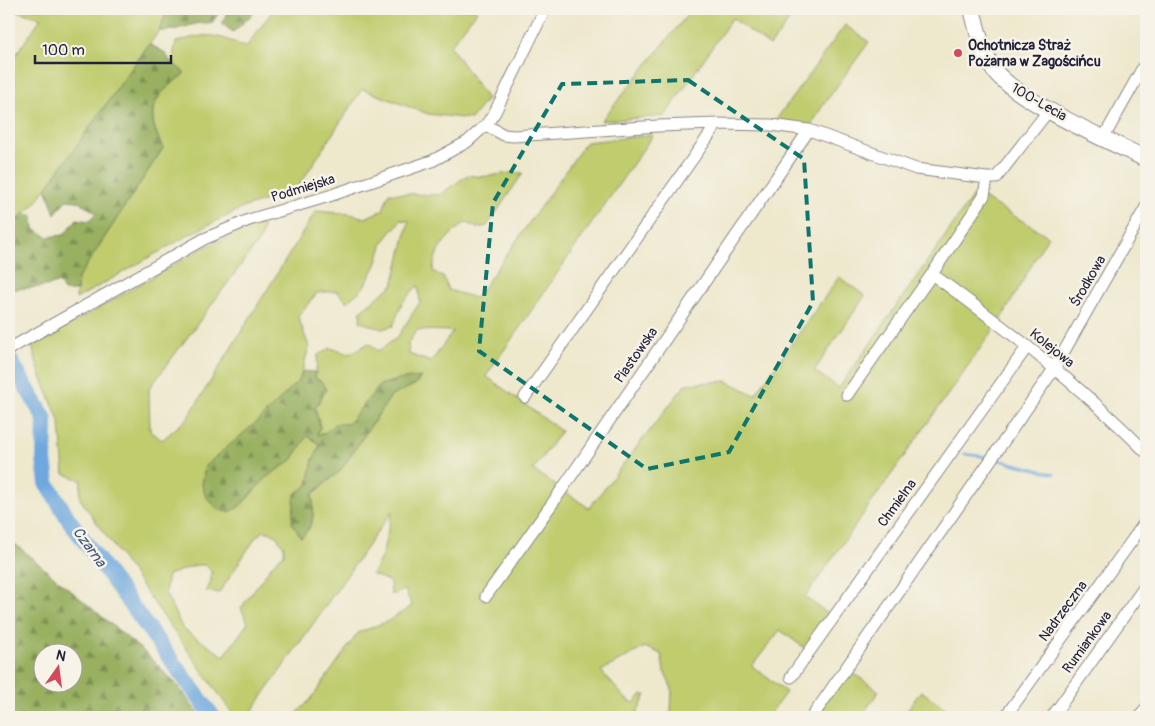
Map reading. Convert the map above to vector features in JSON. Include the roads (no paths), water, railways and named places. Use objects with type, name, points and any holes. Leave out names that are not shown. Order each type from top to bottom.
[{"type":"street","name":"Podmiejska","points":[[12,347],[204,239],[249,220],[329,196],[432,161],[467,142],[486,125],[495,112],[545,9]]},
{"type":"street","name":"100-Lecia","points":[[972,9],[984,52],[992,68],[1015,90],[1146,159]]},
{"type":"street","points":[[1104,137],[1146,62]]},
{"type":"street","points":[[486,125],[504,135],[514,136],[717,124],[772,126],[808,130],[916,169],[996,178],[1050,110]]},
{"type":"street","points":[[525,397],[717,124]]},
{"type":"street","name":"Piastowska","points":[[486,596],[554,501],[808,130]]},
{"type":"street","points":[[847,395],[984,196],[987,178]]},
{"type":"street","name":"Środkowa","points":[[812,717],[1054,369],[1146,207]]},
{"type":"street","name":"Kolejowa","points":[[932,274],[1084,393],[1146,452]]},
{"type":"street","name":"Chmielna","points":[[791,676],[1027,347]]},
{"type":"street","name":"Nadrzeczna","points":[[1005,717],[1146,521]]},
{"type":"street","name":"Rumiankowa","points":[[1052,717],[1146,585]]},
{"type":"street","points":[[1140,717],[1146,708]]},
{"type":"waterway","name":"Czarna","points":[[9,358],[45,419],[44,460],[47,483],[69,520],[213,717]]},
{"type":"waterway","points":[[964,454],[989,457]]},
{"type":"waterway","points":[[995,459],[1054,474]]},
{"type":"place","name":"Ochotnicza Straż Pożarna w Zagościńcu","points":[[958,53]]}]
